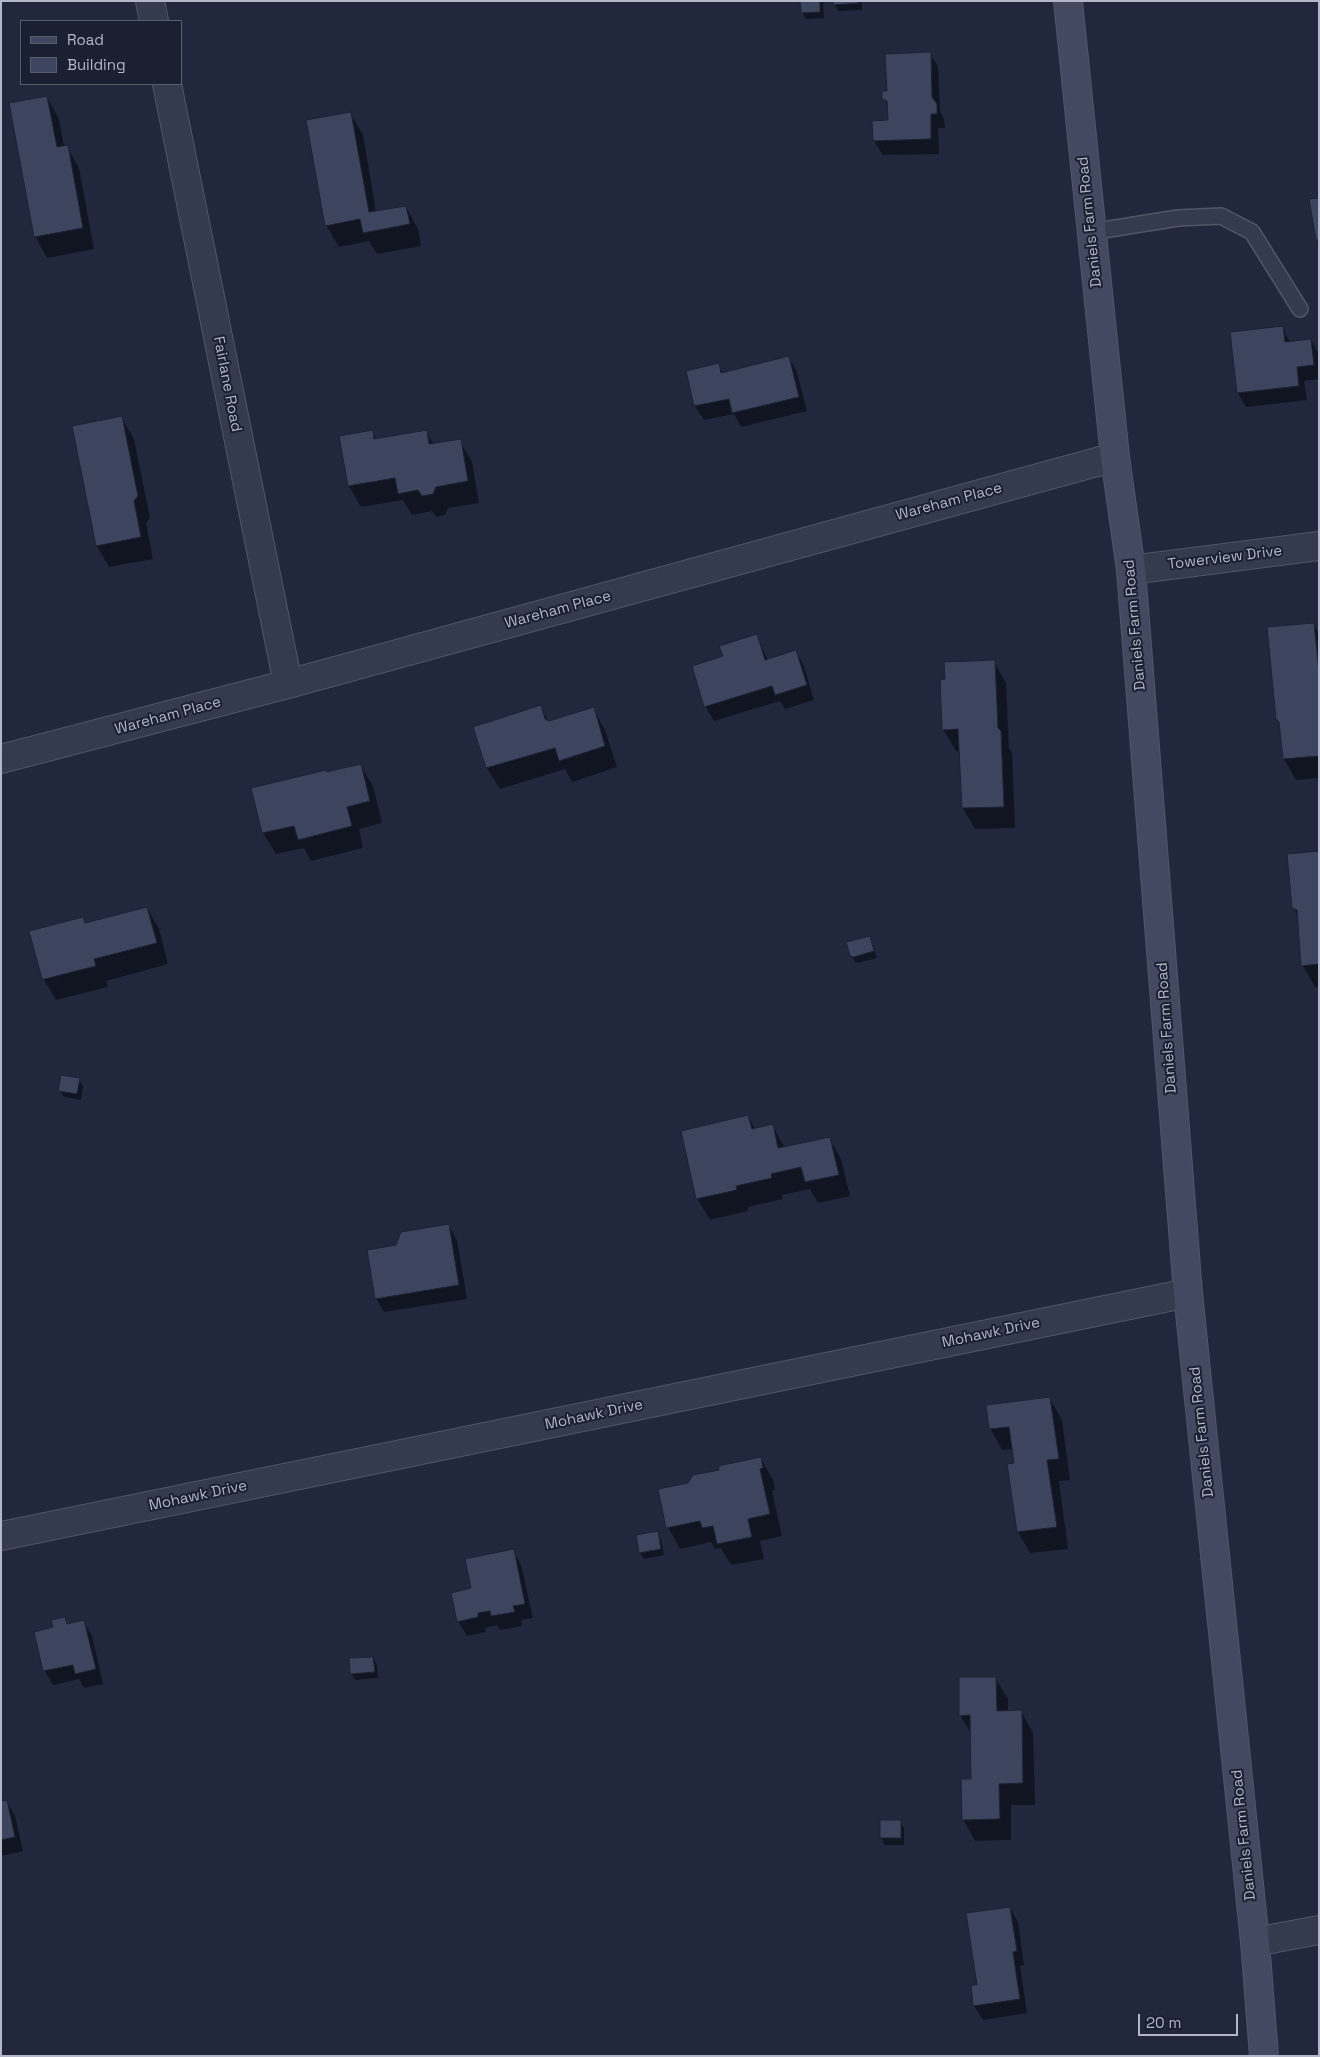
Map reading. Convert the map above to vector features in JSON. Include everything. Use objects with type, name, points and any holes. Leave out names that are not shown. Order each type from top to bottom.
[{"type":"main road","name":"Daniels Farm Road","points":[[1068,1],[1115,457],[1131,570],[1188,1293],[1255,1942],[1264,2056]]},
{"type":"street","points":[[150,1],[154,20]]},
{"type":"street","name":"Fairlane Road","points":[[167,85],[288,684]]},
{"type":"street","name":"Wareham Place","points":[[1,759],[288,684],[1115,457]]},
{"type":"street","name":"Towerview Drive","points":[[1131,570],[1319,546]]},
{"type":"street","name":"Mohawk Drive","points":[[1,1536],[1188,1293]]},
{"type":"street","points":[[1255,1942],[1319,1930]]},
{"type":"lane","points":[[1091,232],[1178,218],[1222,216],[1252,232],[1300,309]]},
{"type":"building","points":[[800,1],[820,1],[820,12],[801,13]]},
{"type":"building","points":[[833,1],[859,1],[859,3],[833,5]]},
{"type":"building","points":[[931,52],[932,97],[937,104],[937,114],[931,114],[931,139],[873,141],[872,121],[888,120],[887,101],[882,99],[882,91],[887,91],[885,54]]},
{"type":"building","points":[[47,96],[57,147],[68,145],[83,228],[34,237],[9,103]]},
{"type":"building","points":[[351,112],[369,212],[406,206],[410,224],[363,233],[360,219],[325,226],[306,120]]},
{"type":"building","points":[[1319,198],[1319,240],[1316,240],[1309,199]]},
{"type":"building","points":[[1283,326],[1285,342],[1311,339],[1314,365],[1297,367],[1299,386],[1237,393],[1230,332]]},
{"type":"building","points":[[789,356],[799,397],[732,413],[729,399],[694,406],[686,371],[719,363],[721,373]]},
{"type":"building","points":[[122,416],[138,496],[134,501],[141,537],[96,546],[72,426]]},
{"type":"building","points":[[373,430],[374,439],[427,430],[429,444],[461,439],[468,481],[436,487],[433,494],[422,496],[418,490],[398,494],[395,478],[348,486],[339,436]]},
{"type":"building","points":[[1314,623],[1319,672],[1319,756],[1283,759],[1279,722],[1276,719],[1267,627]]},
{"type":"building","points":[[757,634],[765,660],[796,650],[807,685],[775,695],[772,686],[704,707],[692,666],[723,656],[719,646]]},
{"type":"building","points":[[995,660],[998,728],[1001,731],[1004,807],[962,808],[958,729],[942,730],[940,680],[945,679],[944,662]]},
{"type":"building","points":[[541,705],[545,719],[549,721],[594,707],[605,746],[559,761],[555,748],[486,768],[473,727]]},
{"type":"building","points":[[361,764],[370,801],[347,807],[352,826],[298,840],[294,826],[262,833],[251,788],[326,770],[326,772]]},
{"type":"building","points":[[1319,851],[1319,964],[1301,966],[1297,910],[1292,908],[1287,854]]},
{"type":"building","points":[[147,907],[157,943],[94,959],[96,966],[42,979],[29,931],[83,917],[85,923]]},
{"type":"building","points":[[870,936],[874,951],[854,957],[850,956],[846,942]]},
{"type":"building","points":[[61,1075],[80,1078],[77,1094],[58,1091]]},
{"type":"building","points":[[748,1115],[752,1129],[773,1124],[778,1148],[830,1137],[839,1175],[805,1182],[801,1167],[771,1174],[772,1178],[736,1186],[737,1190],[696,1199],[681,1131]]},
{"type":"building","points":[[449,1224],[459,1285],[375,1299],[367,1250],[396,1245],[401,1232]]},
{"type":"building","points":[[1050,1397],[1059,1459],[1047,1460],[1057,1527],[1017,1532],[1007,1464],[1014,1463],[1009,1427],[989,1429],[986,1405]]},
{"type":"building","points":[[761,1457],[763,1468],[760,1469],[770,1514],[748,1519],[752,1537],[717,1544],[713,1526],[702,1528],[700,1521],[666,1528],[658,1489],[688,1483],[693,1475],[719,1470],[718,1466]]},
{"type":"building","points":[[658,1531],[661,1549],[639,1553],[636,1535]]},
{"type":"building","points":[[514,1549],[525,1604],[513,1606],[515,1612],[491,1616],[490,1611],[478,1613],[478,1617],[457,1622],[451,1593],[471,1588],[465,1559]]},
{"type":"building","points":[[65,1617],[67,1624],[84,1620],[96,1669],[75,1674],[73,1665],[43,1671],[34,1632],[53,1627],[51,1620]]},
{"type":"building","points":[[373,1657],[375,1672],[350,1674],[349,1658]]},
{"type":"building","points":[[959,1677],[996,1677],[997,1711],[1022,1710],[1023,1783],[999,1784],[1000,1819],[962,1820],[961,1779],[971,1779],[970,1715],[959,1716]]},
{"type":"building","points":[[7,1800],[15,1837],[1,1840],[1,1801]]},
{"type":"building","points":[[880,1820],[901,1820],[901,1838],[880,1838]]},
{"type":"building","points":[[1010,1907],[1017,1951],[1013,1952],[1020,1999],[973,2006],[971,1985],[977,1985],[966,1913]]}]
